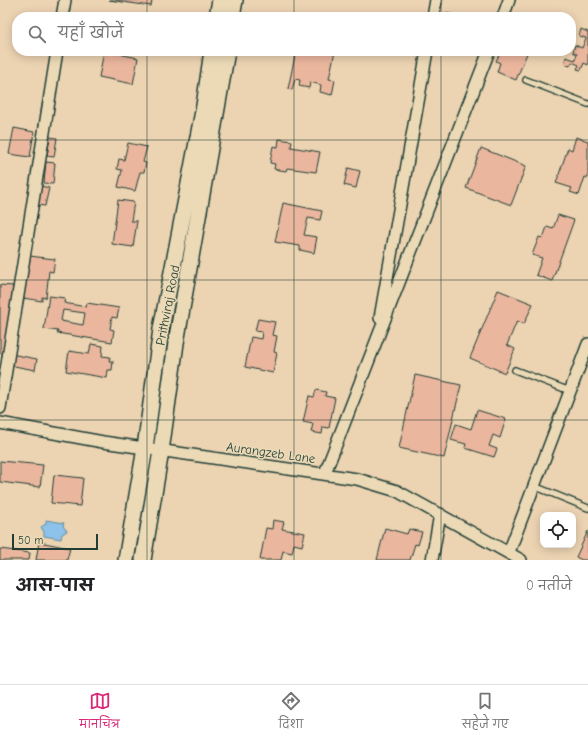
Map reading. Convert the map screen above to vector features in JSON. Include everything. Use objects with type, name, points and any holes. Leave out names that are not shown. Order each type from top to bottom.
[{"type":"main road","points":[[218,12],[220,0]]},
{"type":"main road","points":[[233,12],[235,0]]},
{"type":"main road","name":"Prithviraj Road","points":[[126,560],[145,448],[161,329],[203,113],[211,56]]},
{"type":"main road","name":"Prithviraj Road","points":[[143,560],[161,451],[176,343],[226,56]]},
{"type":"street","points":[[63,12],[65,0]]},
{"type":"street","points":[[434,12],[436,0]]},
{"type":"street","points":[[505,12],[509,0]]},
{"type":"street","points":[[0,408],[56,56]]},
{"type":"street","points":[[375,344],[426,56]]},
{"type":"street","points":[[325,473],[487,56]]},
{"type":"street","points":[[509,552],[588,344]]},
{"type":"street","name":"Aurangzeb Lane","points":[[0,423],[161,451],[325,473],[358,479],[397,491],[521,560]]},
{"type":"street","points":[[432,560],[440,514]]},
{"type":"lane","points":[[526,80],[588,104]]},
{"type":"lane","points":[[515,370],[570,392]]},
{"type":"lane","points":[[534,486],[588,508]]},
{"type":"water","points":[[46,520],[64,523],[63,526],[67,531],[62,534],[61,539],[44,536],[44,532],[41,527],[46,524]]},
{"type":"building","points":[[109,0],[152,0],[151,6]]},
{"type":"building","points":[[581,29],[588,32],[588,65],[584,63],[581,70],[577,69],[579,65],[572,62],[570,66],[564,64],[566,57],[575,60],[577,54],[576,45],[582,48],[586,38],[579,36]]},
{"type":"building","points":[[103,56],[128,56],[138,58],[133,84],[99,77]]},
{"type":"building","points":[[295,56],[334,56],[329,79],[335,80],[332,95],[320,92],[321,85],[310,82],[309,88],[299,86],[300,80],[295,79],[292,90],[288,89]]},
{"type":"building","points":[[498,56],[526,56],[516,80],[497,72],[500,63],[496,61]]},
{"type":"building","points":[[14,128],[34,132],[30,157],[9,154]]},
{"type":"building","points":[[50,137],[57,138],[54,157],[47,156]]},
{"type":"building","points":[[576,137],[588,141],[588,178],[585,177],[579,195],[570,192],[572,188],[556,183],[568,148],[572,150]]},
{"type":"building","points":[[279,139],[292,141],[291,147],[320,152],[316,172],[287,168],[286,171],[274,169],[275,164],[270,163],[273,146],[278,147]]},
{"type":"building","points":[[128,143],[147,147],[143,162],[146,163],[144,172],[140,172],[135,191],[118,187],[122,170],[117,169],[119,159],[124,160]]},
{"type":"building","points":[[481,148],[526,166],[511,205],[466,188]]},
{"type":"building","points":[[46,162],[55,163],[53,184],[44,183]]},
{"type":"building","points":[[348,168],[360,171],[356,188],[344,185]]},
{"type":"building","points":[[41,186],[49,188],[45,206],[37,205]]},
{"type":"building","points":[[118,200],[134,202],[131,221],[137,221],[133,247],[112,244]]},
{"type":"building","points":[[283,203],[322,211],[320,220],[308,218],[304,235],[317,237],[314,253],[300,250],[300,246],[275,242]]},
{"type":"building","points":[[558,215],[574,220],[552,281],[536,275],[542,258],[532,255],[539,237],[543,238],[547,227],[553,229]]},
{"type":"building","points":[[29,256],[55,259],[53,272],[49,271],[46,298],[42,297],[42,301],[23,298]]},
{"type":"building","points":[[0,285],[13,286],[5,354],[0,353]]},
{"type":"building","points":[[498,290],[533,304],[524,324],[517,321],[507,345],[515,349],[505,373],[470,358]]},
{"type":"building","points":[[49,296],[65,298],[64,303],[86,307],[87,303],[119,308],[117,318],[112,317],[110,329],[114,330],[112,342],[57,333],[58,331],[44,329]],"holes":[[[63,310],[85,313],[83,325],[61,321]]]},
{"type":"building","points":[[258,319],[275,322],[272,335],[277,336],[274,352],[277,353],[273,373],[245,367],[251,337],[261,339],[262,332],[255,331]]},
{"type":"building","points":[[91,344],[103,346],[102,356],[110,357],[109,361],[113,361],[112,370],[108,370],[107,378],[66,371],[69,351],[89,354]]},
{"type":"building","points":[[11,354],[37,359],[35,370],[9,365]]},
{"type":"building","points":[[415,375],[461,385],[444,458],[399,448]]},
{"type":"building","points":[[316,390],[326,392],[325,396],[335,398],[329,428],[323,427],[322,434],[311,432],[313,424],[303,422],[309,396],[314,397]]},
{"type":"building","points":[[477,410],[506,419],[500,438],[493,435],[489,446],[497,449],[494,457],[465,448],[466,444],[451,440],[456,424],[471,429]]},
{"type":"building","points":[[0,461],[43,465],[40,487],[0,482]]},
{"type":"building","points":[[54,475],[83,478],[80,506],[51,503]]},
{"type":"building","points":[[273,520],[284,522],[282,529],[305,533],[302,546],[294,544],[292,553],[283,551],[281,560],[260,560],[266,528],[272,529]]},
{"type":"building","points":[[385,528],[407,534],[409,529],[422,532],[418,545],[415,544],[410,560],[377,560]]},
{"type":"building","points":[[588,531],[588,560],[582,560],[576,557]]},
{"type":"building","points":[[39,542],[70,548],[67,560],[36,560]]},
{"type":"building","points":[[0,549],[30,553],[29,560],[0,560]]}]
